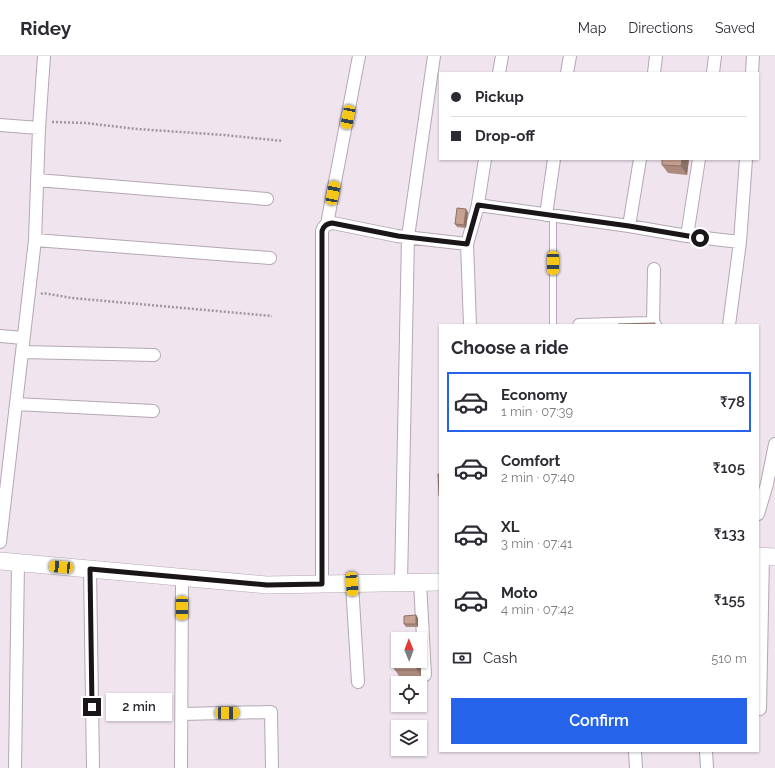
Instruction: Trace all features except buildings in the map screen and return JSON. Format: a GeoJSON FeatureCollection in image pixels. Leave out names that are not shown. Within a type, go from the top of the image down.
{"type":"FeatureCollection","features":[{"type":"Feature","properties":{"kind":"street"},"geometry":{"type":"LineString","coordinates":[[0,542],[35,240],[39,124],[44,56]]}},
{"type":"Feature","properties":{"kind":"street"},"geometry":{"type":"LineString","coordinates":[[322,584],[322,231],[327,224],[359,56]]}},
{"type":"Feature","properties":{"kind":"street"},"geometry":{"type":"LineString","coordinates":[[401,583],[408,237],[434,56]]}},
{"type":"Feature","properties":{"kind":"street"},"geometry":{"type":"LineString","coordinates":[[499,72],[502,56]]}},
{"type":"Feature","properties":{"kind":"street"},"geometry":{"type":"LineString","coordinates":[[567,72],[570,56]]}},
{"type":"Feature","properties":{"kind":"street"},"geometry":{"type":"LineString","coordinates":[[654,72],[656,56]]}},
{"type":"Feature","properties":{"kind":"street"},"geometry":{"type":"LineString","coordinates":[[713,72],[715,56]]}},
{"type":"Feature","properties":{"kind":"street"},"geometry":{"type":"LineString","coordinates":[[752,72],[753,56]]}},
{"type":"Feature","properties":{"kind":"street"},"geometry":{"type":"LineString","coordinates":[[0,125],[39,124]]}},
{"type":"Feature","properties":{"kind":"street"},"geometry":{"type":"LineString","coordinates":[[477,210],[485,160]]}},
{"type":"Feature","properties":{"kind":"street"},"geometry":{"type":"LineString","coordinates":[[550,215],[554,160]]}},
{"type":"Feature","properties":{"kind":"street"},"geometry":{"type":"LineString","coordinates":[[629,226],[640,160]]}},
{"type":"Feature","properties":{"kind":"street"},"geometry":{"type":"LineString","coordinates":[[687,236],[699,160]]}},
{"type":"Feature","properties":{"kind":"street"},"geometry":{"type":"LineString","coordinates":[[729,324],[740,242],[746,160]]}},
{"type":"Feature","properties":{"kind":"street"},"geometry":{"type":"LineString","coordinates":[[37,180],[267,199]]}},
{"type":"Feature","properties":{"kind":"street"},"geometry":{"type":"LineString","coordinates":[[470,324],[467,244],[478,205],[629,226],[687,236],[740,242]]}},
{"type":"Feature","properties":{"kind":"street"},"geometry":{"type":"LineString","coordinates":[[327,224],[332,223],[408,237],[467,244]]}},
{"type":"Feature","properties":{"kind":"street"},"geometry":{"type":"LineString","coordinates":[[35,240],[270,258]]}},
{"type":"Feature","properties":{"kind":"street"},"geometry":{"type":"LineString","coordinates":[[614,324],[654,324],[654,269]]}},
{"type":"Feature","properties":{"kind":"street"},"geometry":{"type":"LineString","coordinates":[[0,336],[23,338]]}},
{"type":"Feature","properties":{"kind":"street"},"geometry":{"type":"LineString","coordinates":[[22,352],[154,355]]}},
{"type":"Feature","properties":{"kind":"street"},"geometry":{"type":"LineString","coordinates":[[16,404],[153,411]]}},
{"type":"Feature","properties":{"kind":"street"},"geometry":{"type":"LineString","coordinates":[[759,511],[767,484],[775,444]]}},
{"type":"Feature","properties":{"kind":"street"},"geometry":{"type":"LineString","coordinates":[[760,709],[765,556]]}},
{"type":"Feature","properties":{"kind":"street"},"geometry":{"type":"LineString","coordinates":[[0,561],[267,585],[439,582]]}},
{"type":"Feature","properties":{"kind":"street"},"geometry":{"type":"LineString","coordinates":[[15,768],[18,563]]}},
{"type":"Feature","properties":{"kind":"street"},"geometry":{"type":"LineString","coordinates":[[90,569],[93,768]]}},
{"type":"Feature","properties":{"kind":"street"},"geometry":{"type":"LineString","coordinates":[[181,768],[182,578]]}},
{"type":"Feature","properties":{"kind":"street"},"geometry":{"type":"LineString","coordinates":[[420,582],[425,675]]}},
{"type":"Feature","properties":{"kind":"street"},"geometry":{"type":"LineString","coordinates":[[352,584],[358,682]]}},
{"type":"Feature","properties":{"kind":"street"},"geometry":{"type":"LineString","coordinates":[[182,714],[271,712],[272,768]]}},
{"type":"Feature","properties":{"kind":"street"},"geometry":{"type":"LineString","coordinates":[[635,752],[636,768]]}},
{"type":"Feature","properties":{"kind":"street"},"geometry":{"type":"LineString","coordinates":[[706,752],[707,768]]}},
{"type":"Feature","properties":{"kind":"lane"},"geometry":{"type":"LineString","coordinates":[[550,215],[553,324]]}},
{"type":"Feature","properties":{"kind":"path"},"geometry":{"type":"LineString","coordinates":[[39,124],[85,123],[137,129],[283,141]]}},
{"type":"Feature","properties":{"kind":"path"},"geometry":{"type":"LineString","coordinates":[[28,296],[44,293],[72,298],[272,316]]}},
{"type":"Feature","properties":{"kind":"route"},"geometry":{"type":"LineString","coordinates":[[92,707],[90,569],[267,585],[322,584],[322,231],[327,224],[332,223],[398,236],[467,244],[478,205],[629,226],[700,238]]}}]}
